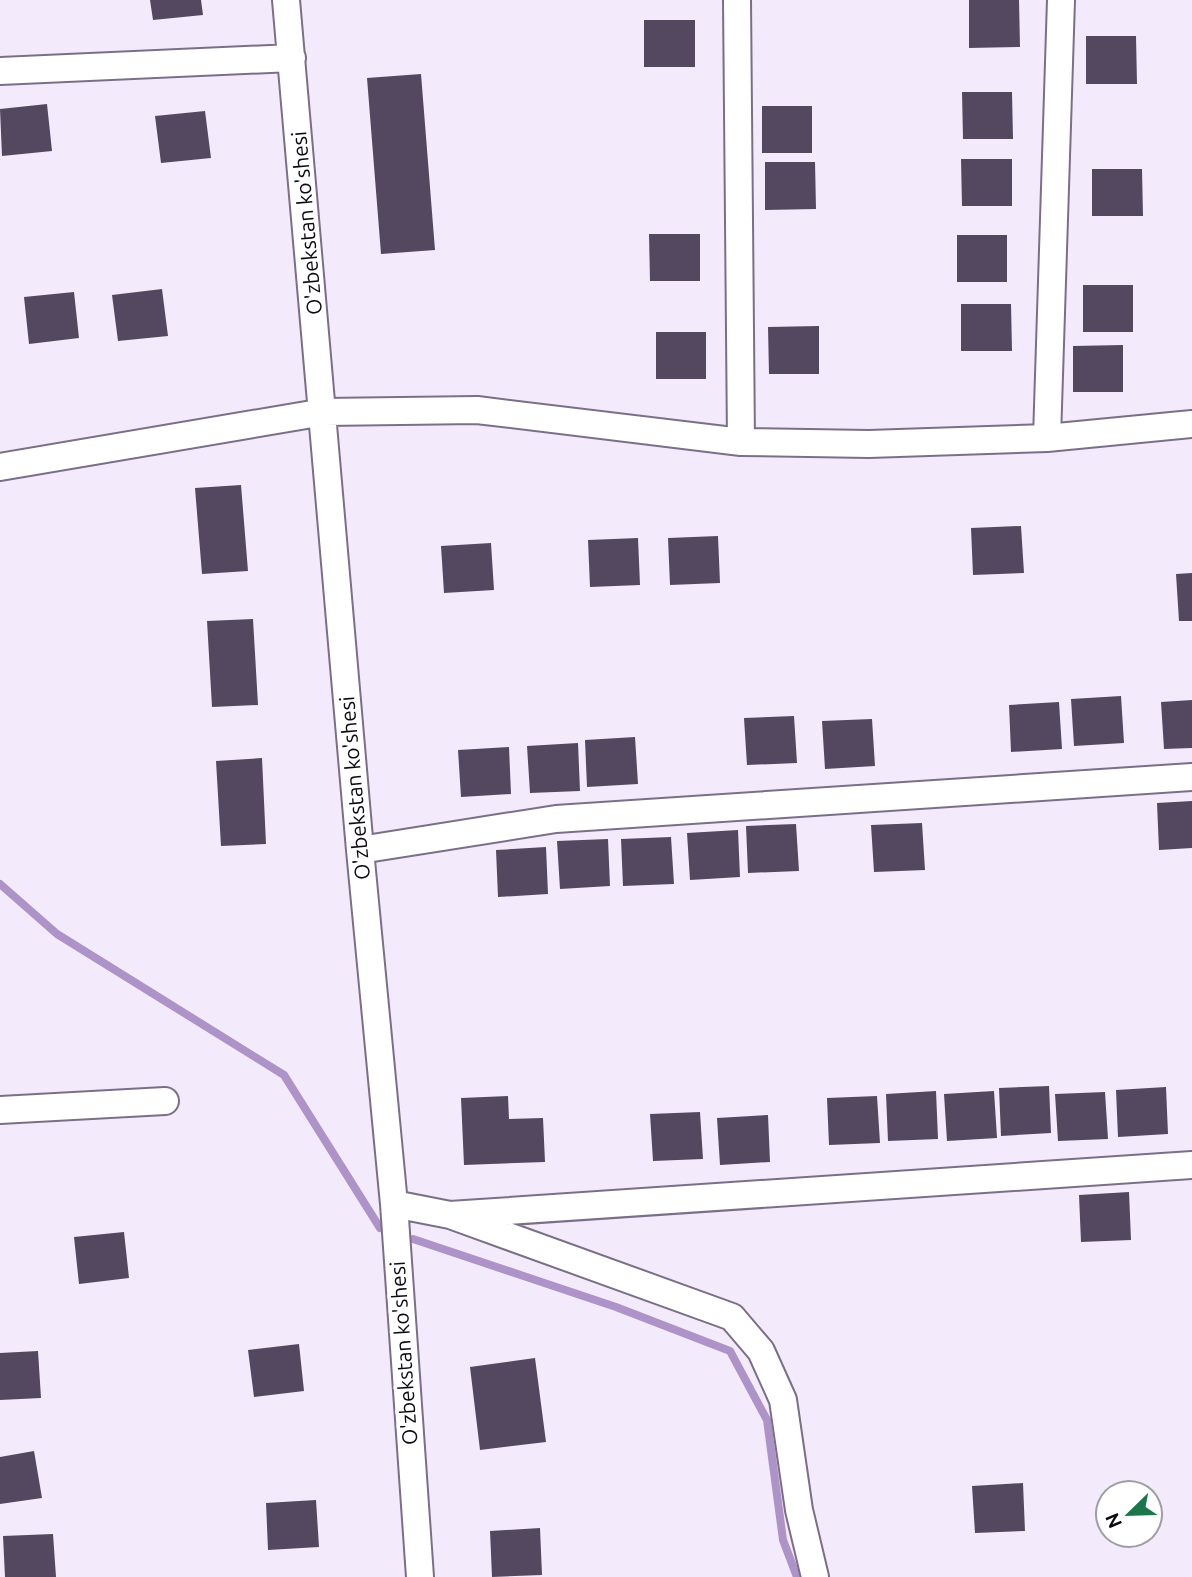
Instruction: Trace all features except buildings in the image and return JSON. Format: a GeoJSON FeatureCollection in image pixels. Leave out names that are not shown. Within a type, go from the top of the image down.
{"type":"FeatureCollection","features":[{"type":"Feature","properties":{"kind":"street","name":"O'zbekstan ko'shesi"},"geometry":{"type":"LineString","coordinates":[[286,0],[324,412],[360,850],[394,1204],[420,1577]]}},
{"type":"Feature","properties":{"kind":"street"},"geometry":{"type":"LineString","coordinates":[[737,0],[741,442]]}},
{"type":"Feature","properties":{"kind":"street"},"geometry":{"type":"LineString","coordinates":[[1047,438],[1061,0]]}},
{"type":"Feature","properties":{"kind":"street"},"geometry":{"type":"LineString","coordinates":[[0,71],[292,58]]}},
{"type":"Feature","properties":{"kind":"street"},"geometry":{"type":"LineString","coordinates":[[0,467],[324,412],[477,410],[741,442],[869,444],[1047,438],[1192,424]]}},
{"type":"Feature","properties":{"kind":"street"},"geometry":{"type":"LineString","coordinates":[[360,850],[556,819],[1192,778]]}},
{"type":"Feature","properties":{"kind":"street"},"geometry":{"type":"LineString","coordinates":[[0,1110],[166,1101]]}},
{"type":"Feature","properties":{"kind":"street"},"geometry":{"type":"LineString","coordinates":[[450,1215],[1192,1165]]}},
{"type":"Feature","properties":{"kind":"street"},"geometry":{"type":"LineString","coordinates":[[394,1204],[450,1215],[732,1317],[761,1351],[783,1400],[799,1510],[816,1577]]}},
{"type":"Feature","properties":{"kind":"waterway"},"geometry":{"type":"LineString","coordinates":[[0,884],[57,934],[284,1075],[380,1228]]}},
{"type":"Feature","properties":{"kind":"waterway"},"geometry":{"type":"LineString","coordinates":[[413,1239],[616,1307],[730,1351],[767,1420],[783,1540],[797,1577]]}}]}
